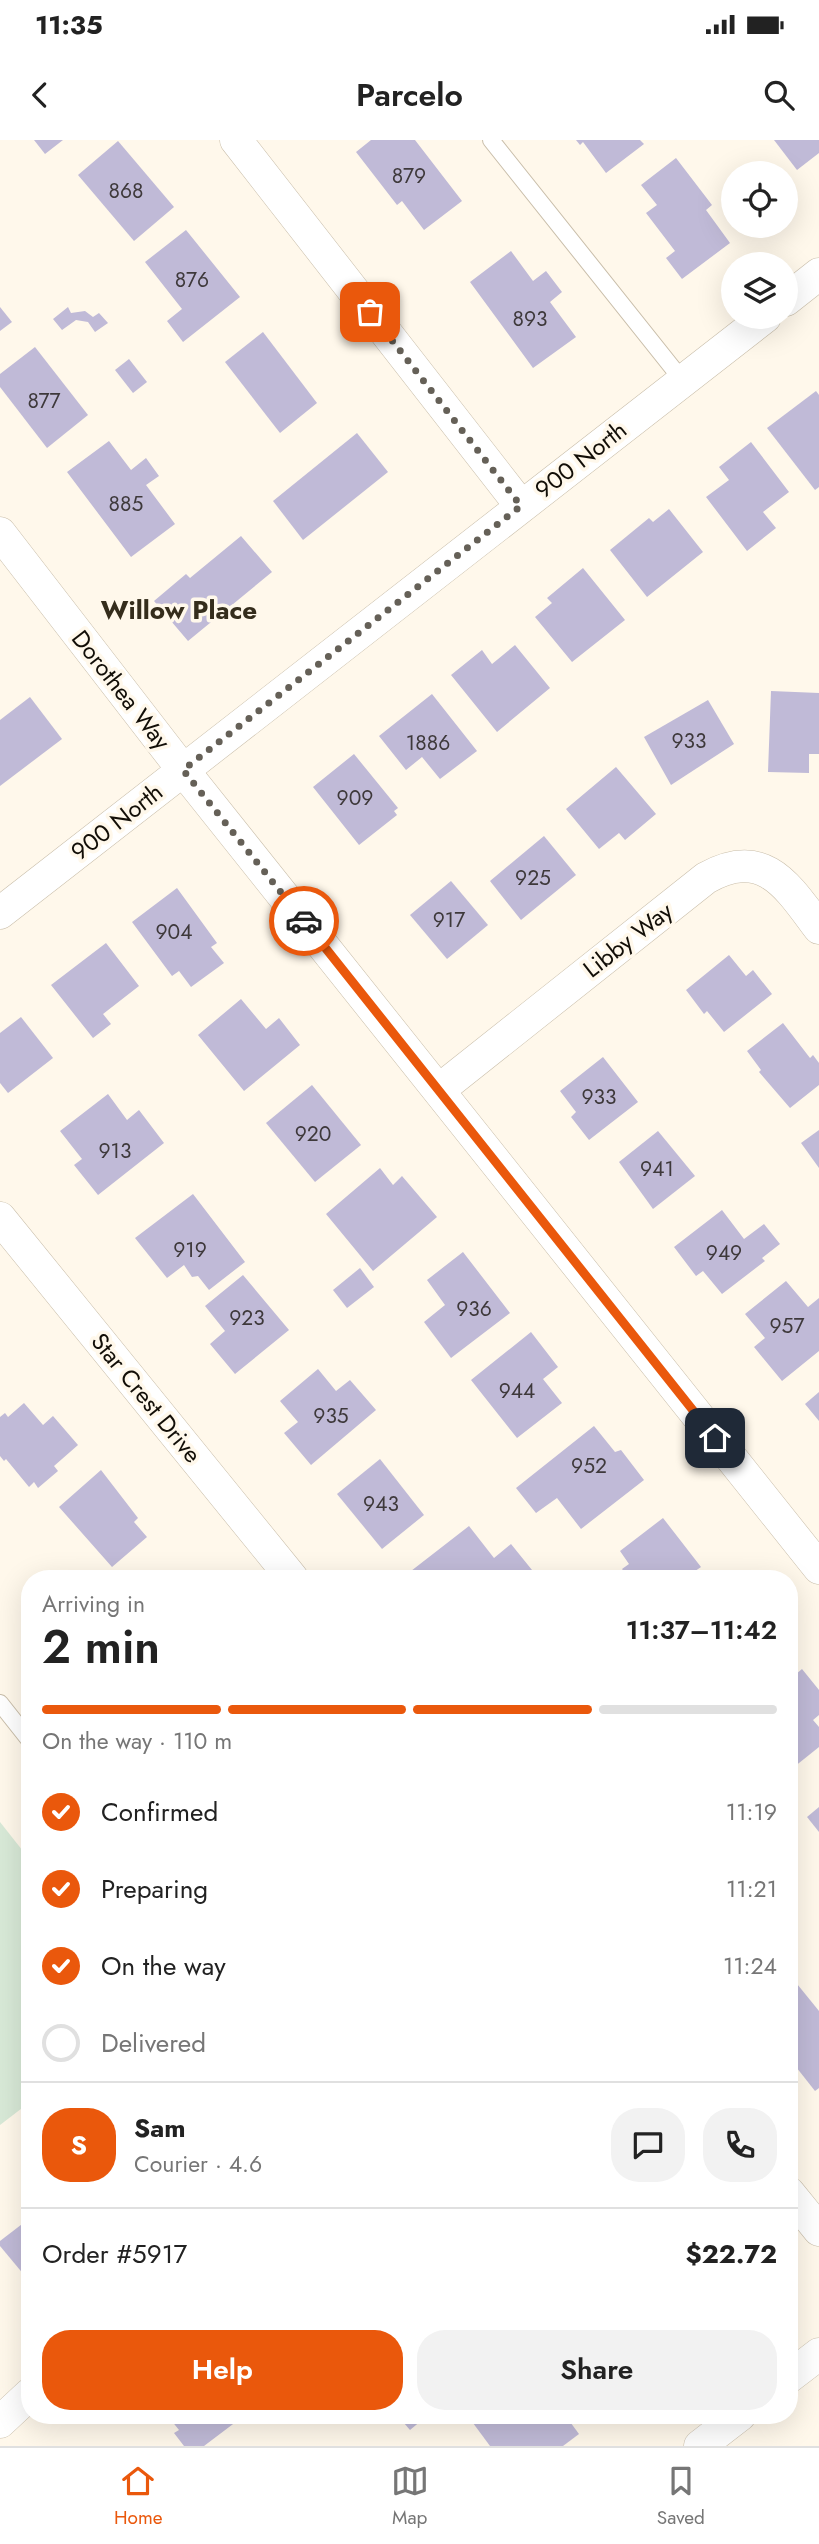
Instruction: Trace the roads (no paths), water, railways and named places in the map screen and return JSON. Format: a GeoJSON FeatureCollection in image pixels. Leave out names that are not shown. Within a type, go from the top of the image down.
{"type":"FeatureCollection","features":[{"type":"Feature","properties":{"kind":"street"},"geometry":{"type":"LineString","coordinates":[[236,140],[521,506]]}},
{"type":"Feature","properties":{"kind":"street"},"geometry":{"type":"LineString","coordinates":[[798,291],[819,274]]}},
{"type":"Feature","properties":{"kind":"street","name":"900 North"},"geometry":{"type":"LineString","coordinates":[[0,913],[749,329]]}},
{"type":"Feature","properties":{"kind":"street","name":"Dorothea Way"},"geometry":{"type":"LineString","coordinates":[[0,533],[183,770],[819,1568]]}},
{"type":"Feature","properties":{"kind":"street","name":"Libby Way"},"geometry":{"type":"LineString","coordinates":[[439,1090],[706,878],[720,870],[735,865],[751,866],[769,872],[796,896],[819,928]]}},
{"type":"Feature","properties":{"kind":"street","name":"Star Crest Drive"},"geometry":{"type":"LineString","coordinates":[[0,1218],[286,1570]]}},
{"type":"Feature","properties":{"kind":"street"},"geometry":{"type":"LineString","coordinates":[[798,2204],[819,2230]]}},
{"type":"Feature","properties":{"kind":"street"},"geometry":{"type":"LineString","coordinates":[[798,2370],[819,2354]]}},
{"type":"Feature","properties":{"kind":"street"},"geometry":{"type":"LineString","coordinates":[[0,2422],[21,2402]]}},
{"type":"Feature","properties":{"kind":"street"},"geometry":{"type":"LineString","coordinates":[[700,2446],[728,2424]]}},
{"type":"Feature","properties":{"kind":"lane"},"geometry":{"type":"LineString","coordinates":[[491,140],[682,381]]}},
{"type":"Feature","properties":{"kind":"lane"},"geometry":{"type":"LineString","coordinates":[[0,1703],[21,1730]]}},
{"type":"Feature","properties":{"kind":"district","name":"Willow Place"},"geometry":{"type":"Point","coordinates":[179,610]}}]}
